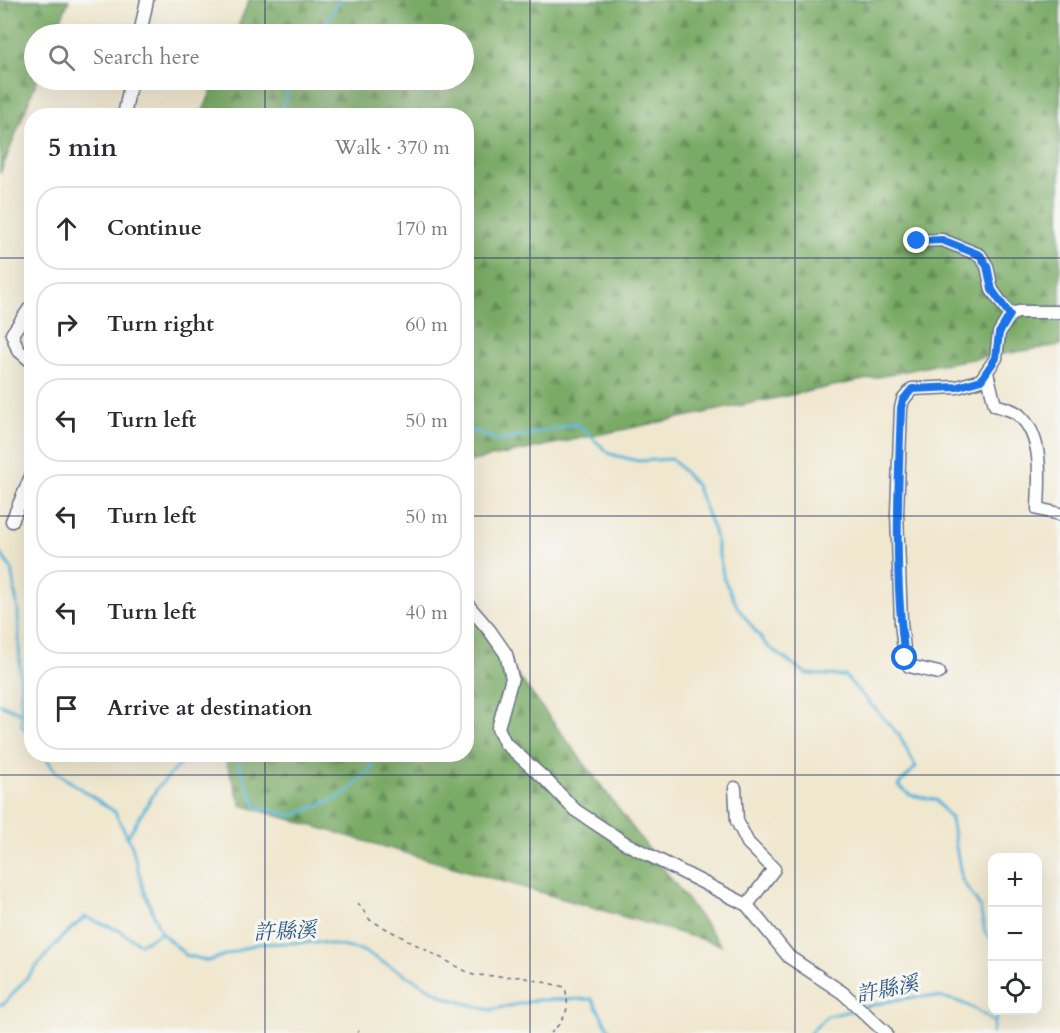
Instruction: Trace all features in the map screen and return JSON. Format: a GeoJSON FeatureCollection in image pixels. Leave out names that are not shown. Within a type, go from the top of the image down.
{"type":"FeatureCollection","features":[{"type":"Feature","properties":{"kind":"street"},"geometry":{"type":"LineString","coordinates":[[142,24],[147,0]]}},
{"type":"Feature","properties":{"kind":"street"},"geometry":{"type":"LineString","coordinates":[[125,108],[129,90]]}},
{"type":"Feature","properties":{"kind":"street"},"geometry":{"type":"LineString","coordinates":[[917,241],[942,240],[980,255],[987,266],[992,290],[1010,315]]}},
{"type":"Feature","properties":{"kind":"street"},"geometry":{"type":"LineString","coordinates":[[939,673],[909,666],[905,658],[901,623],[897,513],[903,400],[912,389],[957,387],[981,380],[996,358],[999,333],[1010,315],[1018,312],[1060,312]]}},
{"type":"Feature","properties":{"kind":"street"},"geometry":{"type":"LineString","coordinates":[[24,317],[12,334],[18,350],[24,355]]}},
{"type":"Feature","properties":{"kind":"street"},"geometry":{"type":"LineString","coordinates":[[987,373],[995,405],[1020,415],[1035,436],[1039,481],[1038,509],[1060,514]]}},
{"type":"Feature","properties":{"kind":"street"},"geometry":{"type":"LineString","coordinates":[[12,521],[24,493]]}},
{"type":"Feature","properties":{"kind":"street"},"geometry":{"type":"LineString","coordinates":[[474,612],[506,654],[512,678],[498,728],[505,743],[575,810],[625,843],[747,905],[789,957],[843,993],[886,1033]]}},
{"type":"Feature","properties":{"kind":"street"},"geometry":{"type":"LineString","coordinates":[[735,789],[737,821],[748,843],[774,869],[747,905]]}},
{"type":"Feature","properties":{"kind":"path"},"geometry":{"type":"LineString","coordinates":[[358,903],[370,920],[473,975],[521,977],[565,987],[569,1005],[563,1020],[551,1033]]}},
{"type":"Feature","properties":{"kind":"green space"},"geometry":{"type":"Polygon","coordinates":[[[0,0],[69,0],[59,24],[24,24],[24,90],[33,90],[24,108],[0,174],[0,0]]]}},
{"type":"Feature","properties":{"kind":"green space"},"geometry":{"type":"Polygon","coordinates":[[[249,0],[1060,0],[1060,345],[935,365],[474,461],[474,108],[204,108],[212,90],[474,90],[474,24],[239,24],[249,0]]]}},
{"type":"Feature","properties":{"kind":"green space"},"geometry":{"type":"Polygon","coordinates":[[[474,617],[721,945],[241,805],[226,762],[474,762],[474,617]]]}},
{"type":"Feature","properties":{"kind":"waterway"},"geometry":{"type":"LineString","coordinates":[[324,24],[340,0]]}},
{"type":"Feature","properties":{"kind":"waterway"},"geometry":{"type":"LineString","coordinates":[[282,108],[289,90]]}},
{"type":"Feature","properties":{"kind":"waterway"},"geometry":{"type":"LineString","coordinates":[[474,431],[499,441],[577,424],[610,454],[638,461],[672,459],[696,485],[714,531],[724,579],[738,608],[767,646],[807,674],[845,676],[899,735],[916,767],[898,785],[910,795],[936,800],[951,819],[962,880],[980,907],[985,932],[988,935]]}},
{"type":"Feature","properties":{"kind":"waterway","name":"許縣溪"},"geometry":{"type":"LineString","coordinates":[[0,553],[11,568],[18,610],[22,726],[24,729]]}},
{"type":"Feature","properties":{"kind":"waterway"},"geometry":{"type":"LineString","coordinates":[[0,704],[21,713]]}},
{"type":"Feature","properties":{"kind":"waterway","name":"許縣溪"},"geometry":{"type":"LineString","coordinates":[[49,762],[56,772],[115,812],[132,846],[143,888],[161,933],[186,955],[208,961],[257,944],[319,942],[361,950],[447,998],[490,1010],[538,1000],[592,999],[611,1033]]}},
{"type":"Feature","properties":{"kind":"waterway"},"geometry":{"type":"LineString","coordinates":[[128,836],[158,787],[182,762]]}},
{"type":"Feature","properties":{"kind":"waterway"},"geometry":{"type":"LineString","coordinates":[[239,762],[257,807],[292,816],[345,795],[373,767],[370,762]]}},
{"type":"Feature","properties":{"kind":"waterway"},"geometry":{"type":"LineString","coordinates":[[0,1005],[5,1003],[62,937],[85,917],[118,930],[140,944],[161,933]]}},
{"type":"Feature","properties":{"kind":"waterway","name":"許縣溪"},"geometry":{"type":"LineString","coordinates":[[864,1007],[916,997],[948,999],[963,1003],[994,1023],[992,1033]]}},
{"type":"Feature","properties":{"kind":"waterway","name":"許縣溪"},"geometry":{"type":"LineString","coordinates":[[810,1033],[827,1016],[855,1010]]}},
{"type":"Feature","properties":{"kind":"waterway"},"geometry":{"type":"LineString","coordinates":[[994,1023],[998,1015]]}},
{"type":"Feature","properties":{"kind":"route"},"geometry":{"type":"LineString","coordinates":[[905,658],[901,623],[897,513],[903,400],[912,389],[919,387],[957,387],[981,380],[996,358],[999,333],[1010,315],[992,290],[987,266],[980,255],[942,240],[917,241]]}}]}
